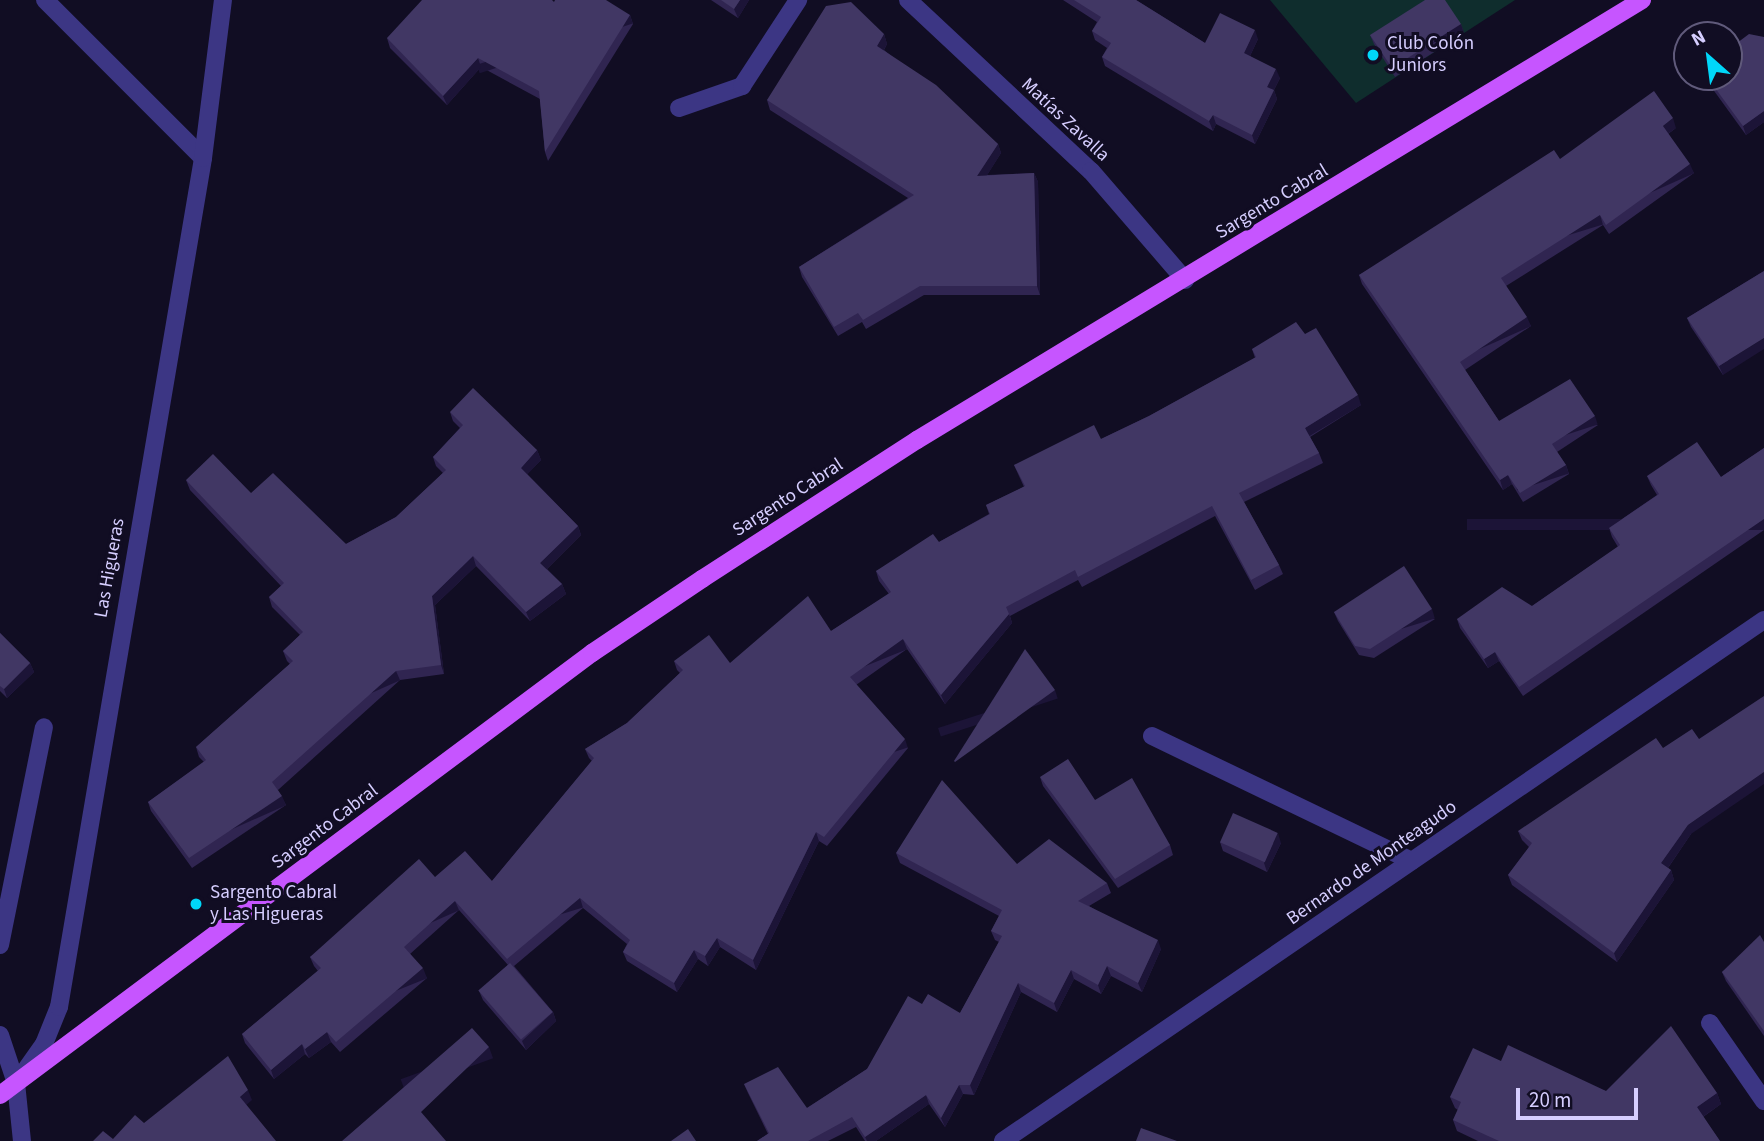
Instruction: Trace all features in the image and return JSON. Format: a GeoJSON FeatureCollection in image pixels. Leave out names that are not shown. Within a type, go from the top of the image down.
{"type":"FeatureCollection","features":[{"type":"Feature","properties":{"kind":"main road","name":"Sargento Cabral"},"geometry":{"type":"LineString","coordinates":[[0,1095],[603,646],[917,440],[1185,280],[1642,0]]}},
{"type":"Feature","properties":{"kind":"street"},"geometry":{"type":"LineString","coordinates":[[45,0],[203,158]]}},
{"type":"Feature","properties":{"kind":"street","name":"Las Higueras"},"geometry":{"type":"LineString","coordinates":[[16,1083],[44,1044],[58,1007],[203,158],[223,0]]}},
{"type":"Feature","properties":{"kind":"street"},"geometry":{"type":"LineString","coordinates":[[679,108],[742,86],[798,0]]}},
{"type":"Feature","properties":{"kind":"street","name":"Matías Zavalla"},"geometry":{"type":"LineString","coordinates":[[908,0],[1091,171],[1185,280]]}},
{"type":"Feature","properties":{"kind":"street","name":"Bernardo de Monteagudo"},"geometry":{"type":"LineString","coordinates":[[1010,1139],[1764,620]]}},
{"type":"Feature","properties":{"kind":"street"},"geometry":{"type":"LineString","coordinates":[[0,945],[44,727]]}},
{"type":"Feature","properties":{"kind":"street"},"geometry":{"type":"LineString","coordinates":[[1152,736],[1412,861]]}},
{"type":"Feature","properties":{"kind":"street"},"geometry":{"type":"LineString","coordinates":[[1710,1023],[1764,1101]]}},
{"type":"Feature","properties":{"kind":"street"},"geometry":{"type":"LineString","coordinates":[[0,1035],[16,1083],[22,1141]]}},
{"type":"Feature","properties":{"kind":"green space","name":"Club Colón Juniors"},"geometry":{"type":"Polygon","coordinates":[[[1270,0],[1515,0],[1356,103],[1270,0]]]}},
{"type":"Feature","properties":{"kind":"building"},"geometry":{"type":"Polygon","coordinates":[[[422,0],[606,0],[630,15],[545,152],[539,91],[478,58],[443,96],[387,38],[422,0]]]}},
{"type":"Feature","properties":{"kind":"building"},"geometry":{"type":"Polygon","coordinates":[[[721,0],[740,0],[734,9],[721,0]]]}},
{"type":"Feature","properties":{"kind":"building"},"geometry":{"type":"Polygon","coordinates":[[[1074,0],[1136,0],[1205,43],[1220,13],[1255,30],[1244,53],[1276,69],[1267,87],[1274,90],[1252,135],[1213,115],[1209,121],[1102,57],[1111,43],[1092,31],[1101,17],[1074,0]]]}},
{"type":"Feature","properties":{"kind":"building"},"geometry":{"type":"Polygon","coordinates":[[[1425,0],[1445,0],[1461,24],[1392,68],[1370,35],[1425,0]]]}},
{"type":"Feature","properties":{"kind":"building"},"geometry":{"type":"Polygon","coordinates":[[[851,2],[884,34],[877,46],[936,85],[998,144],[977,176],[1034,173],[1037,286],[920,286],[863,320],[858,313],[834,327],[799,267],[914,195],[767,100],[826,6],[851,2]]]}},
{"type":"Feature","properties":{"kind":"building"},"geometry":{"type":"Polygon","coordinates":[[[1749,34],[1764,37],[1764,111],[1743,126],[1717,91],[1743,91],[1743,38],[1749,34]]]}},
{"type":"Feature","properties":{"kind":"building"},"geometry":{"type":"Polygon","coordinates":[[[1654,91],[1673,118],[1663,126],[1690,164],[1606,225],[1600,215],[1501,278],[1527,317],[1460,362],[1499,421],[1570,379],[1595,416],[1552,444],[1566,465],[1520,493],[1508,475],[1500,480],[1359,275],[1554,150],[1560,159],[1654,91]]]}},
{"type":"Feature","properties":{"kind":"building"},"geometry":{"type":"Polygon","coordinates":[[[1764,271],[1764,338],[1719,366],[1687,318],[1764,271]]]}},
{"type":"Feature","properties":{"kind":"building"},"geometry":{"type":"Polygon","coordinates":[[[1296,322],[1305,334],[1316,328],[1358,395],[1305,428],[1319,453],[1239,493],[1279,565],[1251,580],[1212,506],[1078,577],[1075,570],[1006,607],[1009,614],[941,695],[903,639],[850,677],[905,739],[824,837],[816,832],[753,960],[717,938],[705,956],[694,950],[674,983],[623,952],[630,940],[580,898],[507,959],[455,901],[404,947],[423,968],[336,1042],[327,1032],[305,1049],[302,1044],[271,1070],[242,1034],[321,968],[310,957],[419,859],[435,877],[465,851],[492,881],[594,758],[585,749],[627,723],[683,670],[674,661],[709,635],[730,663],[808,596],[831,631],[891,592],[876,571],[933,534],[939,542],[990,514],[986,505],[1025,486],[1014,465],[1094,425],[1101,439],[1149,416],[1256,357],[1252,349],[1296,322]]]}},
{"type":"Feature","properties":{"kind":"building"},"geometry":{"type":"Polygon","coordinates":[[[473,388],[537,450],[521,468],[578,526],[540,563],[562,584],[526,612],[473,556],[432,596],[441,665],[396,671],[272,782],[282,796],[189,858],[148,802],[206,760],[196,747],[293,661],[283,651],[303,632],[269,597],[284,583],[186,480],[213,454],[251,493],[273,473],[346,544],[396,517],[446,470],[433,457],[463,425],[450,412],[473,388]]]}},
{"type":"Feature","properties":{"kind":"building"},"geometry":{"type":"Polygon","coordinates":[[[1697,442],[1721,477],[1764,448],[1764,519],[1519,687],[1495,652],[1484,659],[1457,619],[1502,587],[1532,606],[1620,545],[1609,528],[1659,494],[1647,476],[1697,442]]]}},
{"type":"Feature","properties":{"kind":"building"},"geometry":{"type":"Polygon","coordinates":[[[1404,566],[1432,609],[1370,649],[1355,646],[1334,612],[1404,566]]]}},
{"type":"Feature","properties":{"kind":"building"},"geometry":{"type":"Polygon","coordinates":[[[0,633],[30,663],[4,689],[0,686],[0,633]]]}},
{"type":"Feature","properties":{"kind":"building"},"geometry":{"type":"Polygon","coordinates":[[[1025,649],[1055,690],[955,762],[954,761],[1025,649]]]}},
{"type":"Feature","properties":{"kind":"building"},"geometry":{"type":"Polygon","coordinates":[[[1764,696],[1764,772],[1688,825],[1661,863],[1671,870],[1614,953],[1508,875],[1532,843],[1518,831],[1656,738],[1663,748],[1692,729],[1699,739],[1764,696]]]}},
{"type":"Feature","properties":{"kind":"building"},"geometry":{"type":"Polygon","coordinates":[[[1068,759],[1095,800],[1132,778],[1170,845],[1115,879],[1040,777],[1068,759]]]}},
{"type":"Feature","properties":{"kind":"building"},"geometry":{"type":"Polygon","coordinates":[[[942,780],[1017,864],[1049,839],[1107,883],[1078,901],[1158,940],[1138,983],[1107,966],[1098,985],[1071,970],[1054,1003],[1018,983],[970,1085],[959,1085],[941,1118],[926,1095],[865,1137],[852,1117],[808,1141],[757,1141],[769,1133],[744,1084],[778,1067],[807,1108],[867,1069],[908,996],[922,1004],[928,994],[960,1013],[1002,936],[991,931],[1002,910],[896,853],[942,780]]]}},
{"type":"Feature","properties":{"kind":"building"},"geometry":{"type":"Polygon","coordinates":[[[1233,813],[1278,833],[1265,862],[1220,842],[1233,813]]]}},
{"type":"Feature","properties":{"kind":"building"},"geometry":{"type":"Polygon","coordinates":[[[1760,935],[1764,942],[1764,1031],[1722,972],[1760,935]]]}},
{"type":"Feature","properties":{"kind":"building"},"geometry":{"type":"Polygon","coordinates":[[[510,963],[553,1012],[521,1040],[478,991],[510,963]]]}},
{"type":"Feature","properties":{"kind":"building"},"geometry":{"type":"Polygon","coordinates":[[[1671,1026],[1717,1093],[1697,1107],[1720,1141],[1499,1141],[1453,1120],[1461,1102],[1450,1097],[1473,1048],[1501,1061],[1508,1045],[1606,1091],[1671,1026]]]}},
{"type":"Feature","properties":{"kind":"building"},"geometry":{"type":"Polygon","coordinates":[[[472,1028],[489,1047],[421,1112],[446,1141],[342,1141],[472,1028]]]}},
{"type":"Feature","properties":{"kind":"building"},"geometry":{"type":"Polygon","coordinates":[[[228,1056],[248,1090],[240,1097],[276,1141],[93,1141],[103,1131],[113,1139],[135,1115],[144,1123],[228,1056]]]}},
{"type":"Feature","properties":{"kind":"building"},"geometry":{"type":"Polygon","coordinates":[[[1141,1128],[1177,1141],[1136,1141],[1141,1128]]]}},
{"type":"Feature","properties":{"kind":"building"},"geometry":{"type":"Polygon","coordinates":[[[688,1129],[696,1141],[671,1141],[688,1129]]]}},
{"type":"Feature","properties":{"kind":"place","name":"Club Colón Juniors"},"geometry":{"type":"Point","coordinates":[1373,55]}},
{"type":"Feature","properties":{"kind":"place","name":"Sargento Cabral y Las Higueras"},"geometry":{"type":"Point","coordinates":[196,904]}}]}
